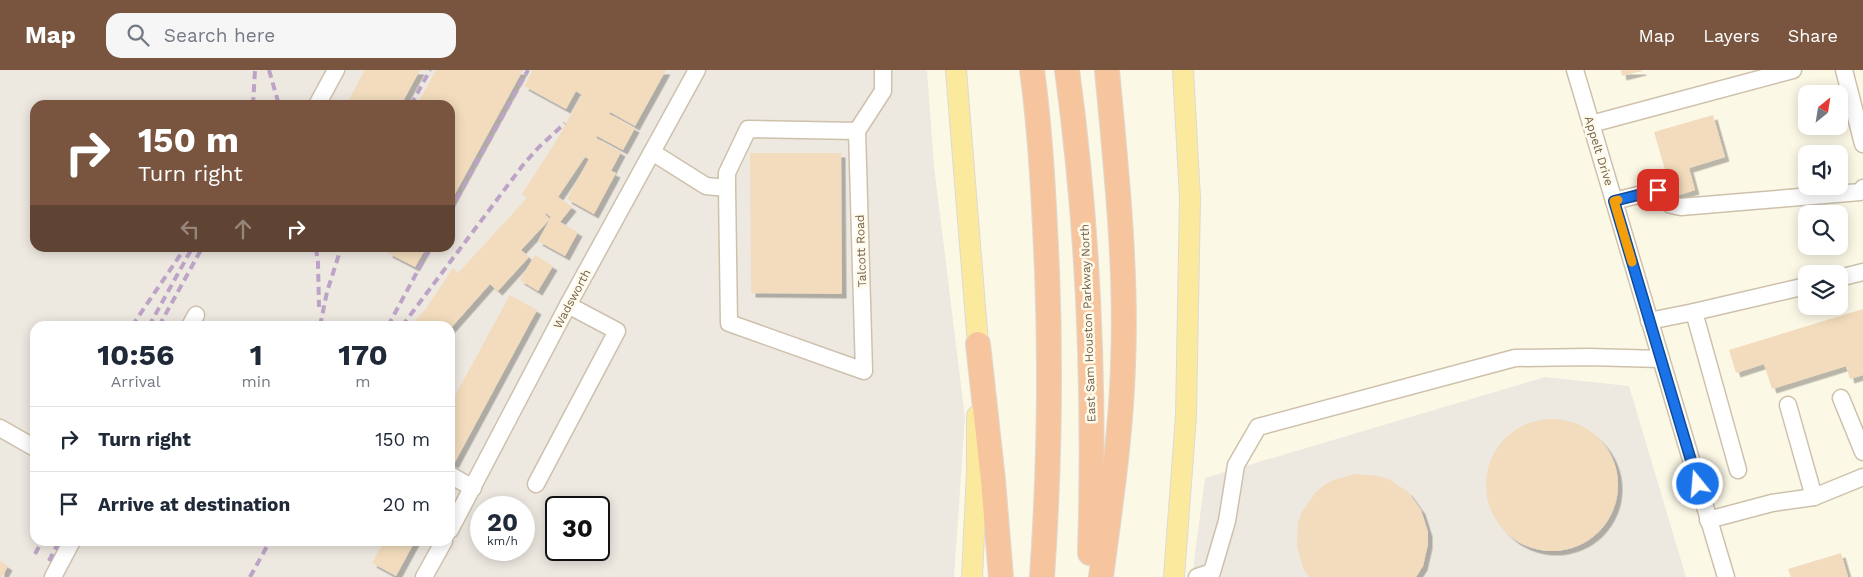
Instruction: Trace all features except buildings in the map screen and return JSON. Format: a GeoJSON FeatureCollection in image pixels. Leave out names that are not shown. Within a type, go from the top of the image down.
{"type":"FeatureCollection","features":[{"type":"Feature","properties":{"kind":"highway"},"geometry":{"type":"LineString","coordinates":[[1021,70],[1040,152]]}},
{"type":"Feature","properties":{"kind":"highway"},"geometry":{"type":"LineString","coordinates":[[1032,70],[1045,211],[1050,386],[1042,577]]}},
{"type":"Feature","properties":{"kind":"highway","name":"East Sam Houston Parkway North"},"geometry":{"type":"LineString","coordinates":[[1067,70],[1077,138],[1092,363],[1090,577]]}},
{"type":"Feature","properties":{"kind":"highway"},"geometry":{"type":"LineString","coordinates":[[1072,70],[1077,138]]}},
{"type":"Feature","properties":{"kind":"highway"},"geometry":{"type":"LineString","coordinates":[[1101,577],[1121,411],[1124,324],[1121,230],[1107,70]]}},
{"type":"Feature","properties":{"kind":"highway"},"geometry":{"type":"LineString","coordinates":[[978,344],[993,480],[1000,577]]}},
{"type":"Feature","properties":{"kind":"main road"},"geometry":{"type":"LineString","coordinates":[[956,70],[978,344],[977,471],[972,577]]}},
{"type":"Feature","properties":{"kind":"main road"},"geometry":{"type":"LineString","coordinates":[[1174,577],[1186,406],[1190,198],[1183,70]]}},
{"type":"Feature","properties":{"kind":"street"},"geometry":{"type":"LineString","coordinates":[[319,100],[336,70]]}},
{"type":"Feature","properties":{"kind":"street","name":"Wadsworth"},"geometry":{"type":"LineString","coordinates":[[455,521],[568,305],[697,70]]}},
{"type":"Feature","properties":{"kind":"street"},"geometry":{"type":"LineString","coordinates":[[652,152],[706,186],[727,188],[727,173],[748,129],[857,131],[882,91],[883,70]]}},
{"type":"Feature","properties":{"kind":"street","name":"Appelt Drive"},"geometry":{"type":"LineString","coordinates":[[1575,70],[1726,577]]}},
{"type":"Feature","properties":{"kind":"street"},"geometry":{"type":"LineString","coordinates":[[1591,124],[1793,70]]}},
{"type":"Feature","properties":{"kind":"street"},"geometry":{"type":"LineString","coordinates":[[1844,70],[1863,144]]}},
{"type":"Feature","properties":{"kind":"street","name":"Talcott Road"},"geometry":{"type":"LineString","coordinates":[[727,188],[729,323],[864,371],[857,131]]}},
{"type":"Feature","properties":{"kind":"street"},"geometry":{"type":"LineString","coordinates":[[1614,201],[1658,190],[1671,205],[1693,207],[1860,192],[1863,188]]}},
{"type":"Feature","properties":{"kind":"street"},"geometry":{"type":"LineString","coordinates":[[1848,276],[1863,272]]}},
{"type":"Feature","properties":{"kind":"street"},"geometry":{"type":"LineString","coordinates":[[1649,320],[1694,312],[1798,288]]}},
{"type":"Feature","properties":{"kind":"street"},"geometry":{"type":"LineString","coordinates":[[536,484],[617,331],[568,305]]}},
{"type":"Feature","properties":{"kind":"street"},"geometry":{"type":"LineString","coordinates":[[1694,312],[1738,470]]}},
{"type":"Feature","properties":{"kind":"street"},"geometry":{"type":"LineString","coordinates":[[1197,577],[1212,572],[1226,520],[1236,465],[1258,427],[1515,358],[1589,357],[1661,359]]}},
{"type":"Feature","properties":{"kind":"street"},"geometry":{"type":"LineString","coordinates":[[1841,398],[1863,452]]}},
{"type":"Feature","properties":{"kind":"street"},"geometry":{"type":"LineString","coordinates":[[1788,405],[1814,497]]}},
{"type":"Feature","properties":{"kind":"street"},"geometry":{"type":"LineString","coordinates":[[0,428],[30,445]]}},
{"type":"Feature","properties":{"kind":"street"},"geometry":{"type":"LineString","coordinates":[[1708,520],[1772,503],[1814,497],[1863,477]]}},
{"type":"Feature","properties":{"kind":"street"},"geometry":{"type":"LineString","coordinates":[[455,478],[473,488]]}},
{"type":"Feature","properties":{"kind":"street"},"geometry":{"type":"LineString","coordinates":[[53,577],[69,546]]}},
{"type":"Feature","properties":{"kind":"street"},"geometry":{"type":"LineString","coordinates":[[424,577],[441,546]]}},
{"type":"Feature","properties":{"kind":"shaded area"},"geometry":{"type":"Polygon","coordinates":[[[0,70],[927,70],[934,167],[965,417],[954,577],[0,577],[0,70]]]}},
{"type":"Feature","properties":{"kind":"shaded area"},"geometry":{"type":"Polygon","coordinates":[[[1545,377],[1629,386],[1686,577],[1192,577],[1205,478],[1545,377]]]}},
{"type":"Feature","properties":{"kind":"railway"},"geometry":{"type":"LineString","coordinates":[[253,100],[255,70]]}},
{"type":"Feature","properties":{"kind":"railway"},"geometry":{"type":"LineString","coordinates":[[269,70],[278,100]]}},
{"type":"Feature","properties":{"kind":"railway"},"geometry":{"type":"LineString","coordinates":[[414,100],[430,70]]}},
{"type":"Feature","properties":{"kind":"railway"},"geometry":{"type":"LineString","coordinates":[[455,202],[528,70]]}},
{"type":"Feature","properties":{"kind":"railway"},"geometry":{"type":"LineString","coordinates":[[406,321],[523,165],[565,123]]}},
{"type":"Feature","properties":{"kind":"railway"},"geometry":{"type":"LineString","coordinates":[[135,321],[182,252]]}},
{"type":"Feature","properties":{"kind":"railway"},"geometry":{"type":"LineString","coordinates":[[152,321],[190,252]]}},
{"type":"Feature","properties":{"kind":"railway"},"geometry":{"type":"LineString","coordinates":[[162,321],[200,252]]}},
{"type":"Feature","properties":{"kind":"railway"},"geometry":{"type":"LineString","coordinates":[[317,252],[319,307]]}},
{"type":"Feature","properties":{"kind":"railway"},"geometry":{"type":"LineString","coordinates":[[321,321],[327,292],[340,252]]}},
{"type":"Feature","properties":{"kind":"railway"},"geometry":{"type":"LineString","coordinates":[[391,321],[428,252]]}},
{"type":"Feature","properties":{"kind":"railway"},"geometry":{"type":"LineString","coordinates":[[35,554],[39,546]]}},
{"type":"Feature","properties":{"kind":"railway"},"geometry":{"type":"LineString","coordinates":[[49,561],[56,546]]}},
{"type":"Feature","properties":{"kind":"railway"},"geometry":{"type":"LineString","coordinates":[[250,577],[267,546]]}},
{"type":"Feature","properties":{"kind":"slow traffic"},"geometry":{"type":"LineString","coordinates":[[1618,200],[1614,201],[1632,262]]}},
{"type":"Feature","properties":{"kind":"route"},"geometry":{"type":"LineString","coordinates":[[1658,190],[1614,201],[1698,484]]}}]}
